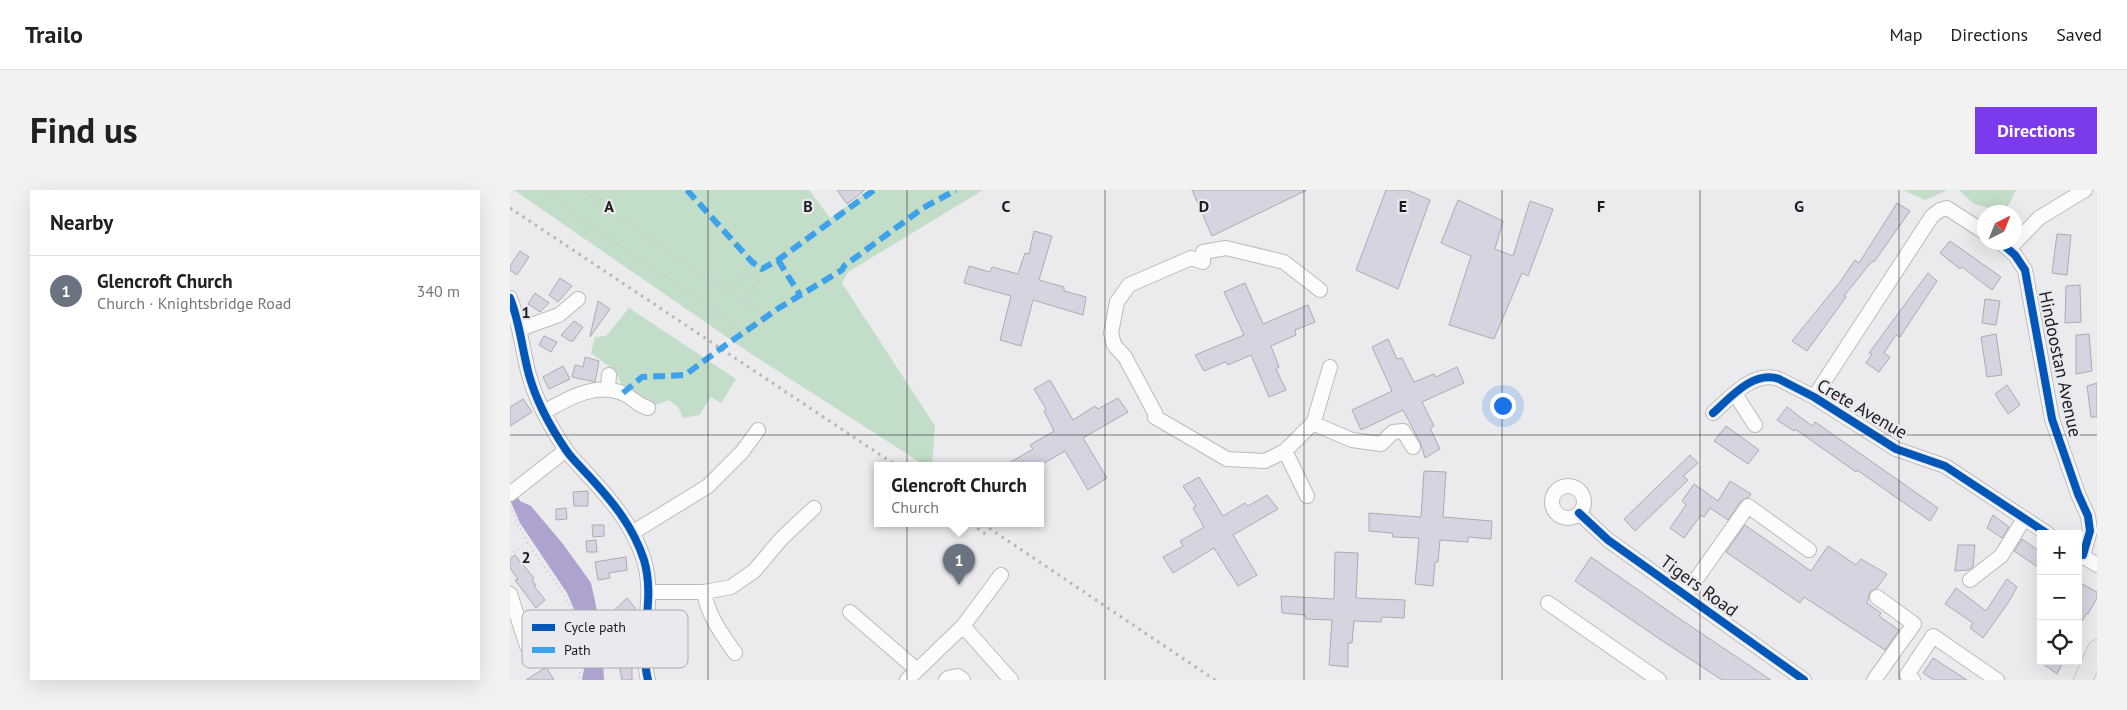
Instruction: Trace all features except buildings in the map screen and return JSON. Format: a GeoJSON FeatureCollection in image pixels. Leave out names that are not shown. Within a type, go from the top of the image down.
{"type":"FeatureCollection","features":[{"type":"Feature","properties":{"kind":"main road"},"geometry":{"type":"LineString","coordinates":[[2083,680],[2097,649]]}},
{"type":"Feature","properties":{"kind":"street"},"geometry":{"type":"LineString","coordinates":[[2022,232],[2039,218],[2085,190]]}},
{"type":"Feature","properties":{"kind":"street"},"geometry":{"type":"LineString","coordinates":[[1814,398],[1932,216],[1940,210],[1947,208],[1977,227]]}},
{"type":"Feature","properties":{"kind":"street"},"geometry":{"type":"LineString","coordinates":[[1320,290],[1284,262],[1226,248],[1204,252],[1203,262],[1191,258],[1129,285],[1117,302],[1111,333],[1114,345],[1125,357],[1155,413],[1155,417],[1227,459],[1265,461],[1285,451],[1313,424],[1352,440],[1381,444],[1394,432],[1403,430],[1413,447]]}},
{"type":"Feature","properties":{"kind":"street","name":"Hindoostan Avenue"},"geometry":{"type":"LineString","coordinates":[[2008,250],[2021,262],[2025,270],[2052,419],[2078,494],[2088,516],[2090,531],[2082,549]]}},
{"type":"Feature","properties":{"kind":"street"},"geometry":{"type":"LineString","coordinates":[[510,298],[520,329],[530,376],[544,412],[566,450],[607,496],[632,532],[644,562],[650,592],[648,610]]}},
{"type":"Feature","properties":{"kind":"street"},"geometry":{"type":"LineString","coordinates":[[520,329],[559,315],[578,299]]}},
{"type":"Feature","properties":{"kind":"street"},"geometry":{"type":"LineString","coordinates":[[1317,425],[1314,421],[1330,367]]}},
{"type":"Feature","properties":{"kind":"street","name":"Crete Avenue"},"geometry":{"type":"LineString","coordinates":[[1713,413],[1753,381],[1773,377],[1814,398],[1896,449],[1945,466],[2042,530]]}},
{"type":"Feature","properties":{"kind":"street"},"geometry":{"type":"LineString","coordinates":[[544,412],[572,396],[609,382],[638,405],[648,408]]}},
{"type":"Feature","properties":{"kind":"street"},"geometry":{"type":"LineString","coordinates":[[1735,394],[1755,425]]}},
{"type":"Feature","properties":{"kind":"street"},"geometry":{"type":"LineString","coordinates":[[632,532],[708,486],[742,452],[758,430]]}},
{"type":"Feature","properties":{"kind":"street"},"geometry":{"type":"LineString","coordinates":[[515,490],[566,450]]}},
{"type":"Feature","properties":{"kind":"street"},"geometry":{"type":"LineString","coordinates":[[1285,451],[1307,496]]}},
{"type":"Feature","properties":{"kind":"street"},"geometry":{"type":"LineString","coordinates":[[1685,595],[1748,506],[1809,550]]}},
{"type":"Feature","properties":{"kind":"street"},"geometry":{"type":"LineString","coordinates":[[650,592],[704,592],[732,587],[748,577],[782,538],[814,508]]}},
{"type":"Feature","properties":{"kind":"street","name":"Tigers Road"},"geometry":{"type":"LineString","coordinates":[[1579,513],[1608,540],[1685,595],[1784,674],[1804,680]]}},
{"type":"Feature","properties":{"kind":"street"},"geometry":{"type":"LineString","coordinates":[[1970,580],[2001,556],[2024,519]]}},
{"type":"Feature","properties":{"kind":"street"},"geometry":{"type":"LineString","coordinates":[[2082,555],[2097,565]]}},
{"type":"Feature","properties":{"kind":"street"},"geometry":{"type":"LineString","coordinates":[[906,680],[963,626],[1001,575]]}},
{"type":"Feature","properties":{"kind":"street"},"geometry":{"type":"LineString","coordinates":[[704,592],[712,618],[735,653]]}},
{"type":"Feature","properties":{"kind":"street"},"geometry":{"type":"LineString","coordinates":[[510,594],[522,647]]}},
{"type":"Feature","properties":{"kind":"street"},"geometry":{"type":"LineString","coordinates":[[1874,680],[1914,624],[1877,598]]}},
{"type":"Feature","properties":{"kind":"street"},"geometry":{"type":"LineString","coordinates":[[1548,604],[1659,680]]}},
{"type":"Feature","properties":{"kind":"street"},"geometry":{"type":"LineString","coordinates":[[850,612],[917,670]]}},
{"type":"Feature","properties":{"kind":"street"},"geometry":{"type":"LineString","coordinates":[[963,626],[1011,680]]}},
{"type":"Feature","properties":{"kind":"street"},"geometry":{"type":"LineString","coordinates":[[1913,680],[1907,675],[1933,636],[1997,680]]}},
{"type":"Feature","properties":{"kind":"street"},"geometry":{"type":"LineString","coordinates":[[946,680],[958,676],[963,680]]}},
{"type":"Feature","properties":{"kind":"path"},"geometry":{"type":"LineString","coordinates":[[542,190],[744,332]]}},
{"type":"Feature","properties":{"kind":"path"},"geometry":{"type":"LineString","coordinates":[[580,190],[765,317]]}},
{"type":"Feature","properties":{"kind":"path"},"geometry":{"type":"LineString","coordinates":[[724,289],[762,269],[748,305]]}},
{"type":"Feature","properties":{"kind":"path"},"geometry":{"type":"LineString","coordinates":[[510,506],[528,542],[565,594],[572,610]]}},
{"type":"Feature","properties":{"kind":"path"},"geometry":{"type":"LineString","coordinates":[[510,520],[518,524]]}},
{"type":"Feature","properties":{"kind":"path"},"geometry":{"type":"LineString","coordinates":[[510,555],[528,542]]}},
{"type":"Feature","properties":{"kind":"green space"},"geometry":{"type":"Polygon","coordinates":[[[514,190],[809,190],[830,218],[869,190],[983,190],[848,272],[842,283],[935,426],[932,462],[920,462],[750,353],[514,190]]]}},
{"type":"Feature","properties":{"kind":"green space"},"geometry":{"type":"Polygon","coordinates":[[[1903,190],[1948,190],[1925,200],[1903,190]]]}},
{"type":"Feature","properties":{"kind":"green space"},"geometry":{"type":"Polygon","coordinates":[[[1959,190],[2016,190],[2008,205],[1974,204],[1959,190]]]}},
{"type":"Feature","properties":{"kind":"green space"},"geometry":{"type":"Polygon","coordinates":[[[629,308],[736,379],[721,403],[711,397],[699,415],[683,418],[678,407],[669,400],[647,408],[624,389],[615,371],[591,353],[595,337],[606,336],[629,308]]]}},
{"type":"Feature","properties":{"kind":"shaded area"},"geometry":{"type":"Polygon","coordinates":[[[510,484],[520,501],[531,506],[563,544],[591,583],[597,610],[574,610],[567,593],[520,523],[510,500],[510,484]]]}},
{"type":"Feature","properties":{"kind":"shaded area"},"geometry":{"type":"Polygon","coordinates":[[[584,668],[603,668],[604,680],[582,680],[584,668]]]}},
{"type":"Feature","properties":{"kind":"railway"},"geometry":{"type":"LineString","coordinates":[[510,208],[891,462]]}},
{"type":"Feature","properties":{"kind":"railway"},"geometry":{"type":"LineString","coordinates":[[975,527],[987,535]]}},
{"type":"Feature","properties":{"kind":"railway"},"geometry":{"type":"LineString","coordinates":[[987,527],[1215,680]]}},
{"type":"Feature","properties":{"kind":"marked path"},"geometry":{"type":"LineString","coordinates":[[687,190],[752,262],[762,269],[778,260],[874,190]]}},
{"type":"Feature","properties":{"kind":"marked path"},"geometry":{"type":"LineString","coordinates":[[623,393],[642,377],[685,375],[779,308],[842,270],[844,266],[923,208],[956,190]]}},
{"type":"Feature","properties":{"kind":"marked path"},"geometry":{"type":"LineString","coordinates":[[778,260],[800,295]]}},
{"type":"Feature","properties":{"kind":"cycle path"},"geometry":{"type":"LineString","coordinates":[[2009,250],[2025,270],[2052,419],[2078,494],[2088,516],[2090,531],[2083,555]]}},
{"type":"Feature","properties":{"kind":"cycle path"},"geometry":{"type":"LineString","coordinates":[[510,298],[529,375],[544,414],[568,453],[621,514],[634,536],[644,560],[647,575],[648,610]]}},
{"type":"Feature","properties":{"kind":"cycle path"},"geometry":{"type":"LineString","coordinates":[[1713,413],[1734,393],[1751,382],[1769,377],[1779,379],[1814,397],[1896,449],[1945,466],[2042,530]]}},
{"type":"Feature","properties":{"kind":"cycle path"},"geometry":{"type":"LineString","coordinates":[[1579,513],[1608,540],[1804,680]]}},
{"type":"Feature","properties":{"kind":"cycle path"},"geometry":{"type":"LineString","coordinates":[[646,668],[648,680]]}},
{"type":"Feature","properties":{"kind":"place","name":"Glencroft Church"},"geometry":{"type":"Point","coordinates":[959,585]}}]}
